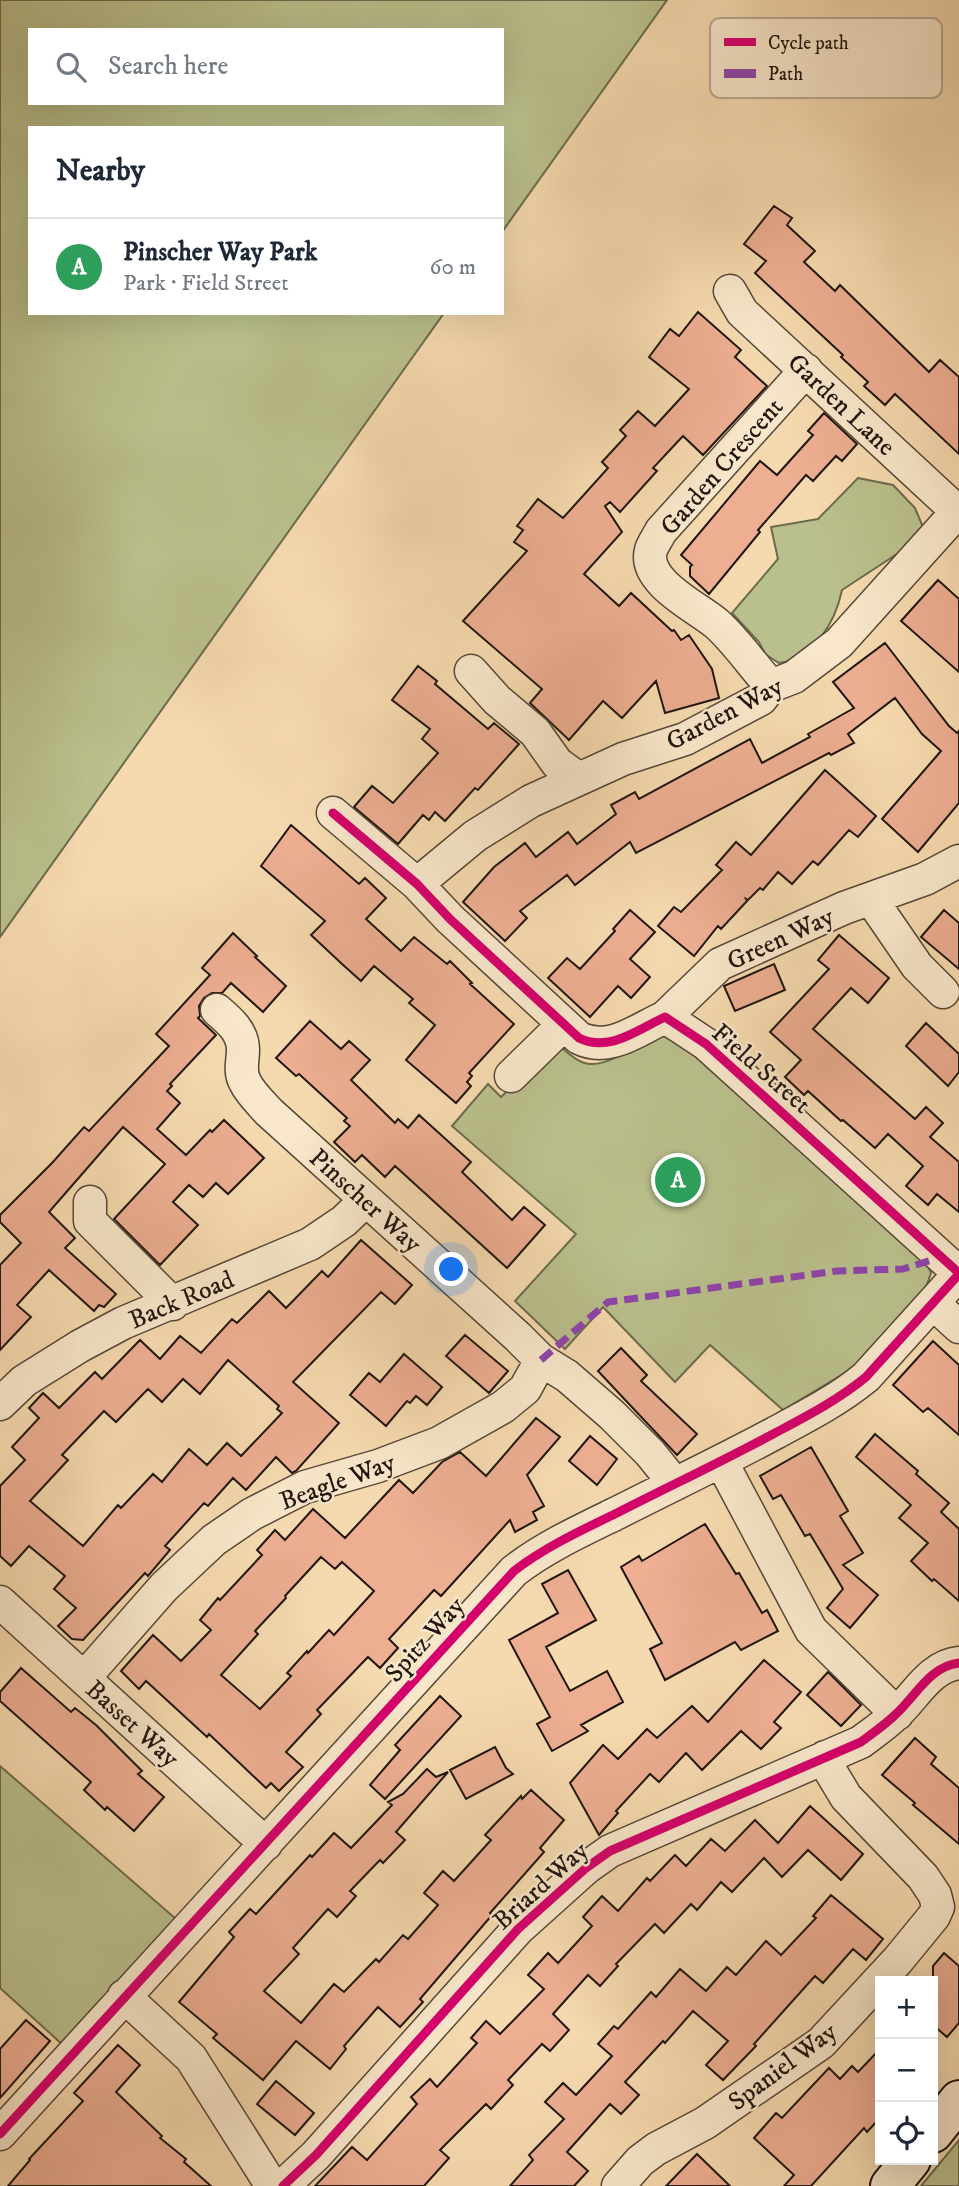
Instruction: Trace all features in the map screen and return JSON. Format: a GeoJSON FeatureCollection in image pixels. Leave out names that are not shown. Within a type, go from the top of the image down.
{"type":"FeatureCollection","features":[{"type":"Feature","properties":{"kind":"street","name":"Garden Lane"},"geometry":{"type":"LineString","coordinates":[[730,291],[742,312],[958,513]]}},
{"type":"Feature","properties":{"kind":"street","name":"Garden Crescent"},"geometry":{"type":"LineString","coordinates":[[771,686],[717,624],[679,599],[658,577],[650,556],[661,531],[806,370]]}},
{"type":"Feature","properties":{"kind":"street","name":"Garden Way"},"geometry":{"type":"LineString","coordinates":[[417,884],[475,836],[531,800],[623,759],[685,739],[761,699],[771,686],[794,677],[839,643],[958,513]]}},
{"type":"Feature","properties":{"kind":"street"},"geometry":{"type":"LineString","coordinates":[[471,671],[535,732],[557,763],[579,779]]}},
{"type":"Feature","properties":{"kind":"street"},"geometry":{"type":"LineString","coordinates":[[333,813],[417,884],[450,919],[579,1038],[590,1044],[609,1044],[665,1017]]}},
{"type":"Feature","properties":{"kind":"street","name":"Green Way"},"geometry":{"type":"LineString","coordinates":[[665,1017],[720,964],[844,908],[925,879],[959,861]]}},
{"type":"Feature","properties":{"kind":"street"},"geometry":{"type":"LineString","coordinates":[[871,899],[917,966],[943,992]]}},
{"type":"Feature","properties":{"kind":"street","name":"Pinscher Way"},"geometry":{"type":"LineString","coordinates":[[218,1010],[234,1025],[241,1040],[243,1050],[240,1065],[244,1082],[269,1112],[519,1337],[541,1360],[567,1376],[612,1415],[650,1453],[675,1484]]}},
{"type":"Feature","properties":{"kind":"street","name":"Field Street"},"geometry":{"type":"LineString","coordinates":[[665,1017],[706,1044],[959,1274]]}},
{"type":"Feature","properties":{"kind":"street"},"geometry":{"type":"LineString","coordinates":[[510,1076],[563,1025]]}},
{"type":"Feature","properties":{"kind":"street","name":"Back Road"},"geometry":{"type":"LineString","coordinates":[[0,1404],[24,1381],[80,1346],[123,1323],[310,1244],[344,1221],[366,1200]]}},
{"type":"Feature","properties":{"kind":"street"},"geometry":{"type":"LineString","coordinates":[[90,1202],[90,1221],[173,1304]]}},
{"type":"Feature","properties":{"kind":"street","name":"Spitz Way"},"geometry":{"type":"LineString","coordinates":[[4,2121],[266,1844],[514,1571],[582,1530],[720,1461],[827,1405],[850,1390],[866,1377],[959,1274]]}},
{"type":"Feature","properties":{"kind":"street"},"geometry":{"type":"LineString","coordinates":[[933,1303],[959,1327]]}},
{"type":"Feature","properties":{"kind":"street","name":"Beagle Way"},"geometry":{"type":"LineString","coordinates":[[84,1678],[164,1587],[214,1540],[252,1514],[305,1487],[378,1466],[439,1443],[503,1406],[525,1389],[541,1360]]}},
{"type":"Feature","properties":{"kind":"street"},"geometry":{"type":"LineString","coordinates":[[720,1461],[811,1630],[897,1714]]}},
{"type":"Feature","properties":{"kind":"street","name":"Basset Way"},"geometry":{"type":"LineString","coordinates":[[0,1602],[266,1844]]}},
{"type":"Feature","properties":{"kind":"street","name":"Briard Way"},"geometry":{"type":"LineString","coordinates":[[283,2186],[316,2155],[518,1928],[586,1868],[610,1851],[861,1742],[897,1714],[927,1680],[959,1663]]}},
{"type":"Feature","properties":{"kind":"street","name":"Spaniel Way"},"geometry":{"type":"LineString","coordinates":[[618,2186],[640,2161],[656,2149],[705,2123],[821,2043],[890,1970],[934,1916],[937,1907],[935,1895],[923,1877],[846,1797],[825,1757]]}},
{"type":"Feature","properties":{"kind":"street"},"geometry":{"type":"LineString","coordinates":[[124,1996],[191,2058],[272,2186]]}},
{"type":"Feature","properties":{"kind":"street"},"geometry":{"type":"LineString","coordinates":[[938,2127],[959,2100]]}},
{"type":"Feature","properties":{"kind":"street"},"geometry":{"type":"LineString","coordinates":[[890,2186],[907,2165]]}},
{"type":"Feature","properties":{"kind":"green space"},"geometry":{"type":"Polygon","coordinates":[[[0,0],[667,0],[504,229],[504,126],[28,126],[28,315],[443,315],[0,937],[0,0]]]}},
{"type":"Feature","properties":{"kind":"green space"},"geometry":{"type":"Polygon","coordinates":[[[858,478],[893,485],[915,508],[923,527],[900,552],[842,590],[834,615],[821,637],[812,646],[803,654],[779,663],[765,654],[759,642],[732,613],[778,559],[771,527],[818,519],[858,478]]]}},
{"type":"Feature","properties":{"kind":"green space"},"geometry":{"type":"Polygon","coordinates":[[[660,1032],[682,1037],[921,1250],[931,1273],[924,1293],[861,1360],[845,1373],[783,1410],[710,1345],[675,1382],[603,1307],[565,1349],[515,1301],[576,1234],[452,1126],[488,1084],[501,1097],[557,1044],[581,1061],[598,1064],[660,1032]]]}},
{"type":"Feature","properties":{"kind":"green space"},"geometry":{"type":"Polygon","coordinates":[[[0,1766],[176,1919],[63,2045],[0,1988],[0,1766]]]}},
{"type":"Feature","properties":{"kind":"green space"},"geometry":{"type":"Polygon","coordinates":[[[959,2140],[959,2186],[921,2186],[959,2140]]]}},
{"type":"Feature","properties":{"kind":"building"},"geometry":{"type":"Polygon","coordinates":[[[774,206],[792,218],[787,225],[815,251],[804,262],[835,291],[840,285],[929,372],[940,360],[959,377],[959,454],[895,394],[885,405],[864,386],[868,382],[841,357],[843,355],[755,273],[766,261],[744,244],[774,206]]]}},
{"type":"Feature","properties":{"kind":"building"},"geometry":{"type":"Polygon","coordinates":[[[698,312],[741,350],[735,357],[767,386],[703,455],[683,436],[653,468],[657,471],[620,512],[610,502],[605,506],[622,532],[584,574],[619,606],[631,593],[674,630],[681,640],[689,635],[712,669],[719,698],[665,713],[656,681],[622,718],[603,701],[569,740],[530,703],[542,689],[463,621],[527,551],[514,542],[523,530],[517,526],[538,499],[563,518],[608,468],[602,462],[626,436],[620,430],[638,411],[655,426],[689,389],[649,357],[670,329],[679,336],[698,312]]]}},
{"type":"Feature","properties":{"kind":"building"},"geometry":{"type":"Polygon","coordinates":[[[824,413],[857,444],[842,461],[836,456],[813,481],[806,475],[758,530],[760,532],[709,594],[690,576],[692,565],[681,555],[760,461],[777,475],[813,435],[808,431],[824,413]]]}},
{"type":"Feature","properties":{"kind":"building"},"geometry":{"type":"Polygon","coordinates":[[[938,580],[959,599],[959,672],[901,621],[938,580]]]}},
{"type":"Feature","properties":{"kind":"building"},"geometry":{"type":"Polygon","coordinates":[[[885,643],[949,726],[957,733],[959,731],[959,803],[918,852],[882,819],[941,751],[922,734],[895,698],[848,734],[854,743],[831,755],[829,753],[636,853],[630,842],[575,885],[567,875],[520,911],[527,918],[505,941],[463,902],[494,867],[525,843],[536,857],[568,832],[577,844],[616,814],[611,805],[635,792],[639,799],[750,739],[762,763],[810,737],[808,734],[854,708],[833,682],[885,643]]]}},
{"type":"Feature","properties":{"kind":"building"},"geometry":{"type":"Polygon","coordinates":[[[418,666],[488,729],[494,723],[519,744],[478,790],[475,788],[445,821],[435,812],[429,820],[423,815],[398,844],[354,807],[372,786],[393,803],[438,753],[422,739],[430,729],[392,700],[418,666]]]}},
{"type":"Feature","properties":{"kind":"building"},"geometry":{"type":"Polygon","coordinates":[[[825,770],[876,816],[858,837],[849,830],[818,865],[813,861],[792,884],[778,872],[763,890],[760,888],[746,899],[721,929],[718,926],[694,956],[658,926],[674,907],[681,912],[722,870],[716,865],[736,842],[751,855],[825,770]]]}},
{"type":"Feature","properties":{"kind":"building"},"geometry":{"type":"Polygon","coordinates":[[[291,825],[359,884],[365,878],[386,898],[366,919],[401,951],[414,937],[447,964],[450,961],[472,983],[470,984],[514,1024],[469,1073],[472,1076],[467,1082],[471,1086],[456,1103],[406,1060],[435,1025],[409,1003],[413,999],[374,966],[361,981],[342,964],[311,935],[325,921],[261,866],[291,825]]]}},
{"type":"Feature","properties":{"kind":"building"},"geometry":{"type":"Polygon","coordinates":[[[630,910],[655,932],[630,959],[650,977],[631,998],[618,986],[590,1017],[548,978],[567,958],[580,969],[615,931],[613,929],[630,910]]]}},
{"type":"Feature","properties":{"kind":"building"},"geometry":{"type":"Polygon","coordinates":[[[944,910],[959,923],[959,969],[921,937],[944,910]]]}},
{"type":"Feature","properties":{"kind":"building"},"geometry":{"type":"Polygon","coordinates":[[[233,933],[286,986],[263,1012],[231,983],[222,993],[212,993],[204,998],[199,1006],[198,1018],[216,1035],[170,1084],[172,1086],[167,1091],[180,1103],[157,1129],[186,1155],[210,1130],[212,1132],[224,1120],[264,1158],[228,1194],[216,1183],[203,1197],[189,1185],[173,1202],[198,1225],[160,1265],[114,1219],[165,1164],[123,1127],[49,1212],[75,1238],[65,1248],[116,1294],[104,1307],[99,1305],[94,1311],[49,1270],[17,1305],[31,1317],[0,1350],[0,1265],[21,1243],[0,1222],[0,1215],[84,1127],[89,1131],[169,1046],[156,1034],[210,975],[202,968],[233,933]]]}},
{"type":"Feature","properties":{"kind":"building"},"geometry":{"type":"Polygon","coordinates":[[[839,935],[889,978],[868,1003],[851,988],[813,1029],[915,1119],[926,1107],[943,1123],[930,1137],[959,1162],[959,1212],[937,1194],[928,1205],[906,1186],[923,1166],[888,1134],[875,1148],[808,1091],[804,1095],[785,1077],[801,1060],[770,1032],[829,969],[818,960],[839,935]]]}},
{"type":"Feature","properties":{"kind":"building"},"geometry":{"type":"Polygon","coordinates":[[[774,964],[785,990],[735,1011],[724,986],[774,964]]]}},
{"type":"Feature","properties":{"kind":"building"},"geometry":{"type":"Polygon","coordinates":[[[310,1021],[341,1049],[349,1041],[370,1060],[351,1080],[395,1123],[398,1119],[408,1128],[419,1115],[471,1162],[462,1172],[512,1220],[524,1207],[545,1225],[507,1268],[395,1166],[385,1177],[362,1155],[355,1162],[334,1142],[350,1126],[344,1121],[347,1118],[299,1074],[296,1076],[276,1058],[310,1021]]]}},
{"type":"Feature","properties":{"kind":"building"},"geometry":{"type":"Polygon","coordinates":[[[926,1023],[959,1054],[959,1072],[948,1086],[906,1046],[926,1023]]]}},
{"type":"Feature","properties":{"kind":"building"},"geometry":{"type":"Polygon","coordinates":[[[361,1240],[412,1285],[395,1304],[381,1292],[293,1382],[339,1423],[296,1471],[292,1473],[276,1457],[246,1490],[233,1478],[208,1506],[204,1503],[165,1546],[170,1550],[148,1576],[145,1573],[83,1640],[72,1639],[58,1626],[76,1608],[54,1589],[65,1576],[29,1546],[11,1566],[0,1556],[0,1486],[25,1460],[12,1447],[39,1418],[29,1408],[43,1393],[59,1408],[95,1372],[102,1379],[140,1340],[160,1359],[180,1336],[201,1353],[232,1319],[237,1323],[269,1291],[286,1308],[322,1271],[328,1277],[361,1240]],[[228,1360],[200,1394],[183,1379],[162,1402],[148,1389],[116,1422],[104,1411],[62,1455],[68,1460],[30,1501],[83,1546],[118,1505],[121,1508],[153,1474],[162,1482],[189,1449],[207,1465],[227,1443],[241,1456],[282,1413],[277,1409],[279,1406],[228,1360]]]}},
{"type":"Feature","properties":{"kind":"building"},"geometry":{"type":"Polygon","coordinates":[[[465,1335],[508,1371],[489,1393],[446,1356],[465,1335]]]}},
{"type":"Feature","properties":{"kind":"building"},"geometry":{"type":"Polygon","coordinates":[[[933,1341],[959,1365],[959,1435],[928,1408],[923,1412],[893,1385],[933,1341]]]}},
{"type":"Feature","properties":{"kind":"building"},"geometry":{"type":"Polygon","coordinates":[[[621,1348],[647,1375],[641,1381],[697,1434],[677,1455],[598,1371],[621,1348]]]}},
{"type":"Feature","properties":{"kind":"building"},"geometry":{"type":"Polygon","coordinates":[[[404,1354],[442,1387],[427,1405],[416,1396],[410,1403],[407,1401],[386,1426],[350,1395],[369,1373],[380,1382],[404,1354]]]}},
{"type":"Feature","properties":{"kind":"building"},"geometry":{"type":"Polygon","coordinates":[[[536,1418],[560,1437],[527,1475],[544,1506],[533,1512],[537,1520],[515,1532],[510,1520],[441,1596],[434,1590],[389,1639],[398,1648],[380,1668],[368,1657],[317,1710],[321,1714],[286,1752],[303,1767],[279,1791],[271,1783],[266,1788],[209,1734],[207,1737],[146,1681],[139,1689],[121,1671],[153,1635],[181,1661],[211,1630],[200,1620],[218,1598],[220,1600],[262,1555],[257,1550],[275,1530],[285,1540],[313,1509],[345,1538],[399,1480],[413,1493],[442,1462],[460,1452],[486,1476],[536,1418]],[[321,1557],[255,1631],[258,1634],[221,1675],[260,1709],[291,1676],[287,1673],[307,1651],[308,1653],[329,1630],[334,1635],[374,1591],[342,1562],[335,1569],[321,1557]]]}},
{"type":"Feature","properties":{"kind":"building"},"geometry":{"type":"Polygon","coordinates":[[[875,1434],[918,1471],[916,1474],[949,1503],[941,1512],[959,1529],[959,1601],[911,1561],[928,1543],[899,1518],[911,1505],[856,1457],[875,1434]]]}},
{"type":"Feature","properties":{"kind":"building"},"geometry":{"type":"Polygon","coordinates":[[[590,1436],[617,1459],[597,1485],[569,1461],[590,1436]]]}},
{"type":"Feature","properties":{"kind":"building"},"geometry":{"type":"Polygon","coordinates":[[[811,1447],[848,1511],[840,1516],[863,1553],[843,1565],[878,1595],[850,1628],[827,1608],[843,1589],[810,1534],[805,1536],[781,1495],[773,1499],[760,1476],[811,1447]]]}},
{"type":"Feature","properties":{"kind":"building"},"geometry":{"type":"Polygon","coordinates":[[[705,1524],[736,1574],[739,1573],[762,1613],[767,1610],[778,1631],[741,1650],[735,1642],[665,1680],[650,1649],[662,1643],[621,1567],[639,1556],[642,1561],[705,1524]]]}},
{"type":"Feature","properties":{"kind":"building"},"geometry":{"type":"Polygon","coordinates":[[[568,1570],[596,1620],[546,1647],[570,1691],[607,1671],[623,1702],[581,1725],[588,1731],[552,1751],[537,1724],[550,1717],[509,1640],[558,1613],[542,1584],[568,1570]]]}},
{"type":"Feature","properties":{"kind":"building"},"geometry":{"type":"Polygon","coordinates":[[[764,1660],[801,1692],[774,1722],[781,1728],[761,1749],[741,1731],[702,1770],[686,1753],[659,1782],[650,1774],[616,1811],[618,1813],[599,1835],[570,1783],[603,1745],[618,1759],[647,1729],[657,1738],[692,1706],[708,1722],[764,1660]]]}},
{"type":"Feature","properties":{"kind":"building"},"geometry":{"type":"Polygon","coordinates":[[[21,1668],[71,1712],[75,1708],[96,1725],[142,1771],[138,1774],[164,1797],[134,1831],[107,1807],[105,1810],[84,1790],[91,1782],[0,1701],[0,1692],[21,1668]]]}},
{"type":"Feature","properties":{"kind":"building"},"geometry":{"type":"Polygon","coordinates":[[[828,1672],[861,1705],[841,1726],[807,1695],[828,1672]]]}},
{"type":"Feature","properties":{"kind":"building"},"geometry":{"type":"Polygon","coordinates":[[[440,1696],[461,1716],[385,1799],[370,1785],[400,1750],[395,1745],[440,1696]]]}},
{"type":"Feature","properties":{"kind":"building"},"geometry":{"type":"Polygon","coordinates":[[[915,1738],[936,1757],[931,1764],[959,1788],[959,1844],[882,1775],[915,1738]]]}},
{"type":"Feature","properties":{"kind":"building"},"geometry":{"type":"Polygon","coordinates":[[[495,1747],[506,1768],[513,1774],[466,1799],[450,1770],[495,1747]]]}},
{"type":"Feature","properties":{"kind":"building"},"geometry":{"type":"Polygon","coordinates":[[[427,1769],[436,1777],[448,1772],[396,1832],[405,1840],[383,1863],[380,1860],[350,1891],[356,1896],[337,1917],[328,1909],[293,1948],[299,1954],[264,1991],[301,2023],[334,1984],[344,1992],[376,1959],[379,1962],[403,1935],[408,1939],[438,1905],[424,1893],[443,1871],[454,1881],[491,1840],[485,1835],[521,1796],[522,1799],[531,1790],[564,1820],[540,1848],[544,1852],[490,1913],[492,1915],[420,1999],[423,2002],[400,2027],[378,2007],[344,2046],[346,2049],[330,2069],[296,2041],[263,2080],[213,2038],[217,2034],[179,2002],[234,1937],[229,1932],[250,1909],[256,1914],[334,1833],[351,1848],[392,1805],[388,1802],[403,1794],[427,1769]]]}},
{"type":"Feature","properties":{"kind":"building"},"geometry":{"type":"Polygon","coordinates":[[[810,1806],[863,1854],[841,1880],[808,1850],[782,1877],[764,1858],[732,1892],[721,1882],[697,1910],[691,1904],[664,1933],[655,1924],[616,1964],[618,1966],[600,1986],[588,1975],[553,2014],[569,2030],[550,2051],[542,2044],[508,2080],[513,2085],[491,2109],[486,2104],[440,2150],[449,2158],[424,2186],[315,2186],[352,2147],[367,2160],[417,2104],[411,2097],[430,2079],[437,2087],[477,2043],[471,2038],[486,2021],[500,2034],[544,1989],[528,1975],[548,1953],[558,1963],[592,1926],[583,1917],[602,1896],[618,1911],[647,1878],[650,1881],[675,1855],[686,1866],[711,1839],[725,1851],[755,1820],[778,1843],[810,1806]]]}},
{"type":"Feature","properties":{"kind":"building"},"geometry":{"type":"Polygon","coordinates":[[[831,1895],[883,1939],[866,1960],[853,1949],[823,1983],[815,1976],[754,2044],[756,2046],[723,2080],[706,2065],[728,2041],[693,2011],[625,2082],[639,2095],[621,2114],[610,2104],[567,2152],[588,2171],[574,2186],[510,2186],[533,2160],[529,2155],[564,2119],[545,2102],[563,2083],[576,2095],[612,2056],[598,2044],[614,2026],[618,2029],[651,1992],[656,1997],[680,1969],[706,1991],[727,1967],[736,1975],[766,1941],[781,1955],[816,1918],[813,1916],[831,1895]]]}},
{"type":"Feature","properties":{"kind":"building"},"geometry":{"type":"Polygon","coordinates":[[[944,1953],[959,1966],[959,2023],[947,2037],[938,2029],[938,1976],[933,1976],[933,1966],[944,1953]]]}},
{"type":"Feature","properties":{"kind":"building"},"geometry":{"type":"Polygon","coordinates":[[[26,2020],[50,2041],[0,2098],[0,2049],[26,2020]]]}},
{"type":"Feature","properties":{"kind":"building"},"geometry":{"type":"Polygon","coordinates":[[[118,2045],[140,2065],[116,2092],[211,2186],[8,2186],[29,2159],[83,2101],[74,2093],[118,2045]]]}},
{"type":"Feature","properties":{"kind":"building"},"geometry":{"type":"Polygon","coordinates":[[[875,2054],[875,2123],[867,2132],[864,2128],[811,2186],[784,2186],[794,2175],[754,2138],[776,2113],[782,2118],[829,2068],[840,2079],[852,2066],[858,2072],[875,2054]]]}},
{"type":"Feature","properties":{"kind":"building"},"geometry":{"type":"Polygon","coordinates":[[[276,2081],[314,2113],[295,2135],[257,2104],[276,2081]]]}},
{"type":"Feature","properties":{"kind":"building"},"geometry":{"type":"Polygon","coordinates":[[[697,2154],[730,2186],[666,2186],[697,2154]]]}},
{"type":"Feature","properties":{"kind":"marked path"},"geometry":{"type":"LineString","coordinates":[[541,1360],[608,1302],[837,1271],[903,1269],[941,1257]]}},
{"type":"Feature","properties":{"kind":"cycle path"},"geometry":{"type":"LineString","coordinates":[[333,813],[417,884],[450,919],[579,1038],[590,1042],[612,1041],[665,1017],[706,1044],[959,1273]]}},
{"type":"Feature","properties":{"kind":"cycle path"},"geometry":{"type":"LineString","coordinates":[[0,2134],[514,1571],[564,1539],[755,1443],[844,1393],[866,1377],[959,1274]]}},
{"type":"Feature","properties":{"kind":"cycle path"},"geometry":{"type":"LineString","coordinates":[[283,2186],[316,2155],[518,1929],[586,1868],[610,1851],[861,1742],[892,1718],[931,1676],[949,1665],[959,1663]]}},
{"type":"Feature","properties":{"kind":"place","name":"Pinscher Way Park"},"geometry":{"type":"Point","coordinates":[678,1180]}}]}
